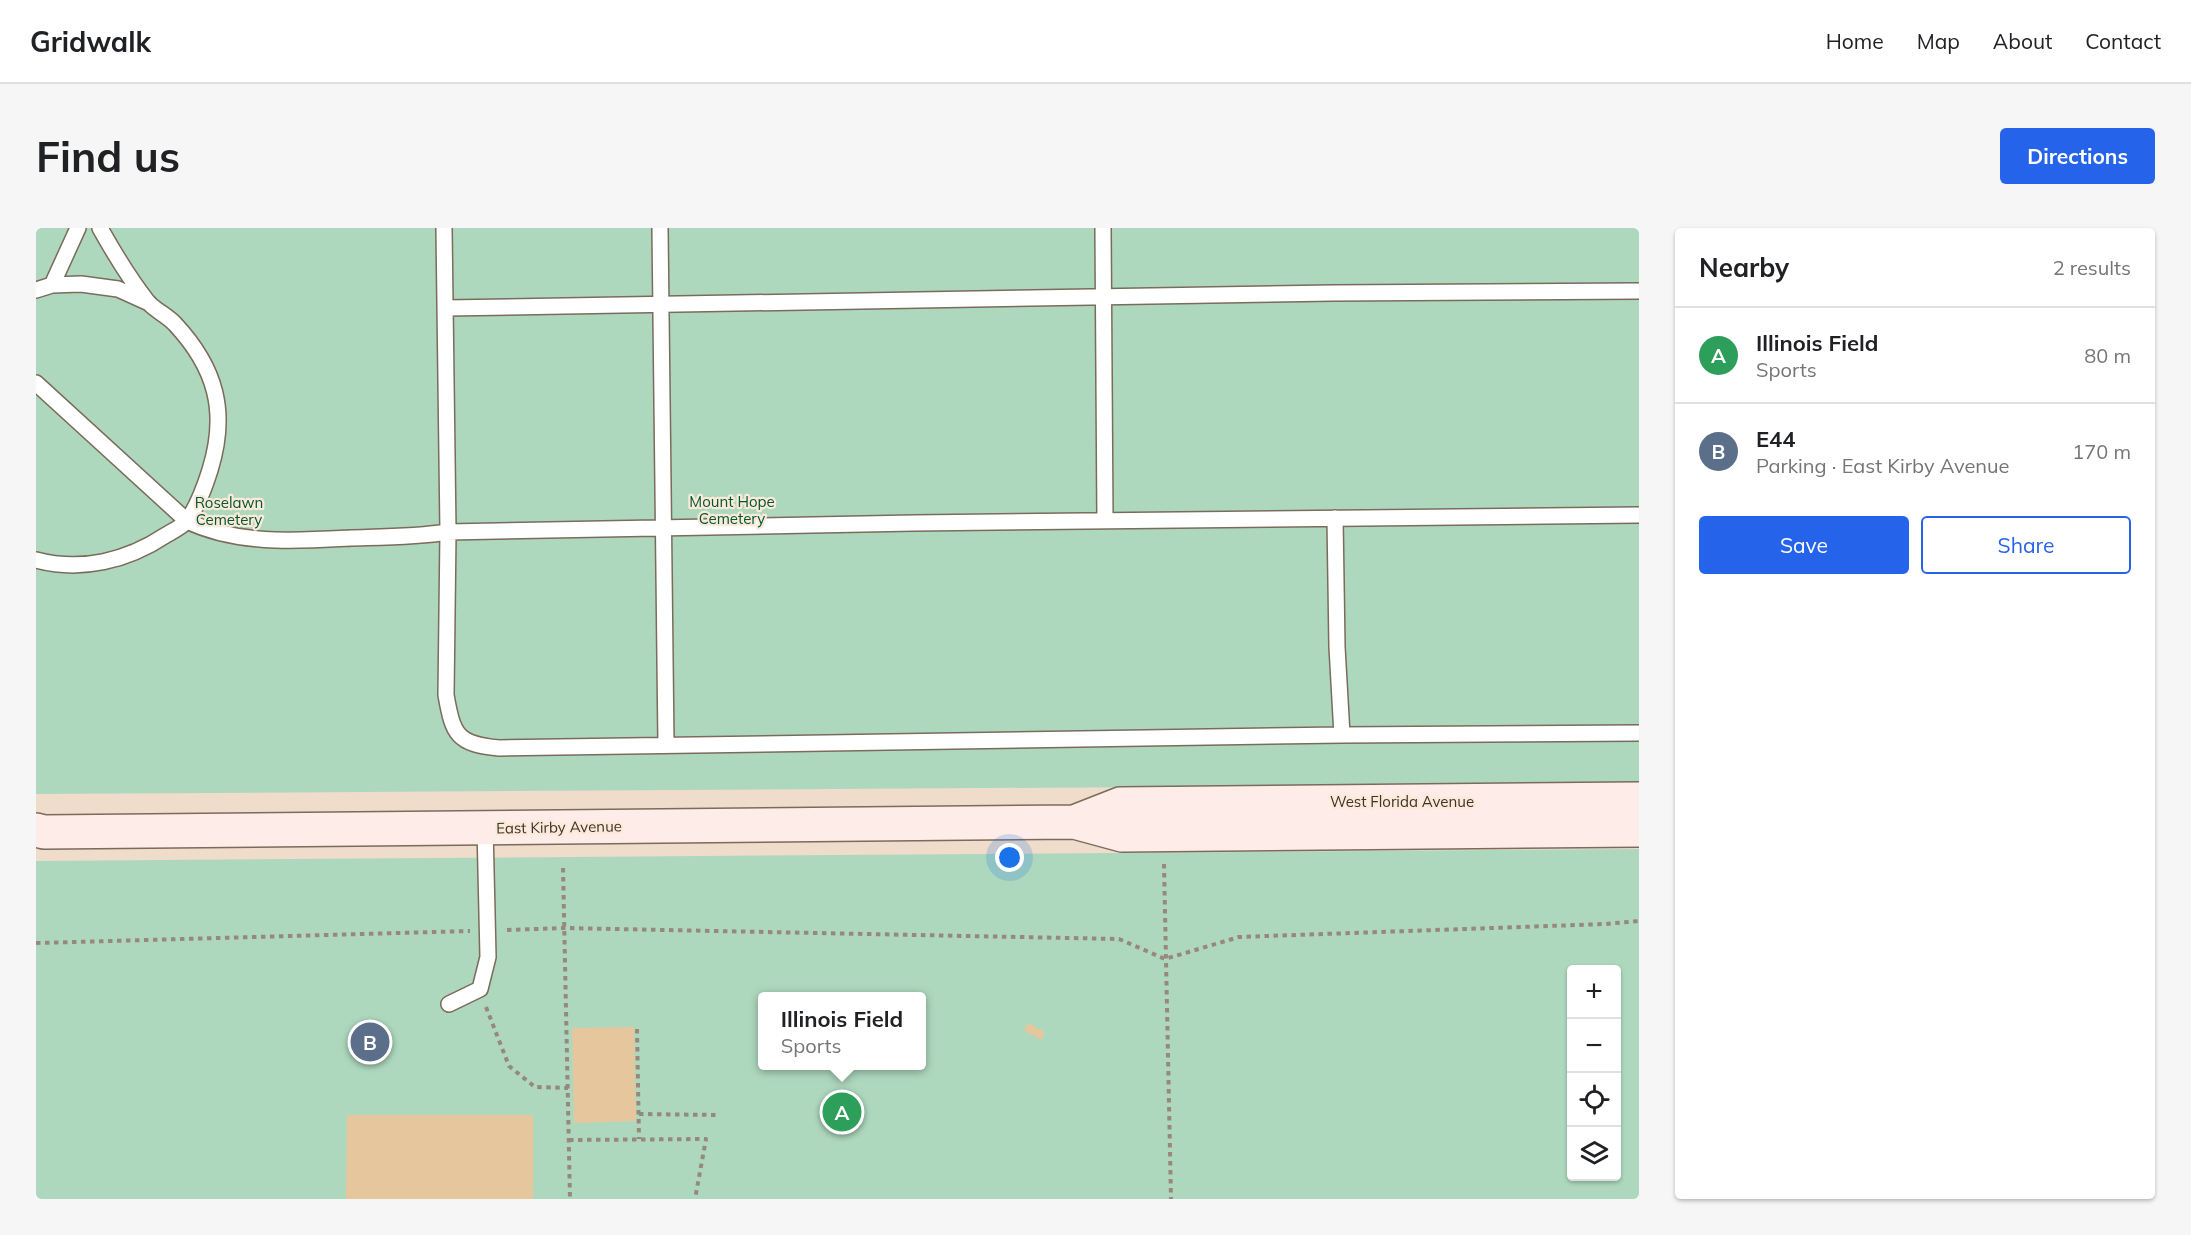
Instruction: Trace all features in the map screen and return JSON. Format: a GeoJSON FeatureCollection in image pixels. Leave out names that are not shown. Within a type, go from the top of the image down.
{"type":"FeatureCollection","features":[{"type":"Feature","properties":{"kind":"main road","name":"West Florida Avenue"},"geometry":{"type":"LineString","coordinates":[[1166,835],[1639,800]]}},
{"type":"Feature","properties":{"kind":"main road","name":"East Kirby Avenue"},"geometry":{"type":"LineString","coordinates":[[38,832],[1074,822],[1122,835],[1166,835]]}},
{"type":"Feature","properties":{"kind":"main road","name":"West Florida Avenue"},"geometry":{"type":"LineString","coordinates":[[1166,835],[1639,831]]}},
{"type":"Feature","properties":{"kind":"lane"},"geometry":{"type":"LineString","coordinates":[[52,285],[78,228]]}},
{"type":"Feature","properties":{"kind":"lane"},"geometry":{"type":"LineString","coordinates":[[100,228],[148,303]]}},
{"type":"Feature","properties":{"kind":"lane"},"geometry":{"type":"LineString","coordinates":[[444,228],[448,532],[446,695],[451,722],[457,734],[464,739],[481,746],[499,747],[1639,733]]}},
{"type":"Feature","properties":{"kind":"lane"},"geometry":{"type":"LineString","coordinates":[[660,228],[666,745]]}},
{"type":"Feature","properties":{"kind":"lane"},"geometry":{"type":"LineString","coordinates":[[1103,228],[1105,521]]}},
{"type":"Feature","properties":{"kind":"lane"},"geometry":{"type":"LineString","coordinates":[[36,290],[52,285],[81,284],[118,289],[148,303],[169,317],[192,342],[207,368],[216,395],[219,425],[218,445],[206,484],[187,521],[129,555],[106,562],[77,566],[50,564],[36,560]]}},
{"type":"Feature","properties":{"kind":"lane"},"geometry":{"type":"LineString","coordinates":[[446,308],[1334,293],[1639,291]]}},
{"type":"Feature","properties":{"kind":"lane"},"geometry":{"type":"LineString","coordinates":[[36,383],[187,521],[207,531],[230,536],[284,541],[423,536],[448,532],[1639,515]]}},
{"type":"Feature","properties":{"kind":"lane"},"geometry":{"type":"LineString","coordinates":[[1335,518],[1337,647],[1342,735]]}},
{"type":"Feature","properties":{"kind":"lane"},"geometry":{"type":"LineString","coordinates":[[449,1004],[480,989],[488,957],[485,827]]}},
{"type":"Feature","properties":{"kind":"path"},"geometry":{"type":"LineString","coordinates":[[1166,835],[1171,1199]]}},
{"type":"Feature","properties":{"kind":"path"},"geometry":{"type":"LineString","coordinates":[[563,868],[570,1199]]}},
{"type":"Feature","properties":{"kind":"path"},"geometry":{"type":"LineString","coordinates":[[36,943],[564,928],[1119,939],[1166,959],[1239,937],[1639,921]]}},
{"type":"Feature","properties":{"kind":"path"},"geometry":{"type":"LineString","coordinates":[[480,989],[509,1066],[535,1087],[568,1088]]}},
{"type":"Feature","properties":{"kind":"path"},"geometry":{"type":"LineString","coordinates":[[637,1029],[639,1140]]}},
{"type":"Feature","properties":{"kind":"path"},"geometry":{"type":"LineString","coordinates":[[639,1114],[717,1115]]}},
{"type":"Feature","properties":{"kind":"path"},"geometry":{"type":"LineString","coordinates":[[569,1140],[706,1139],[695,1199]]}},
{"type":"Feature","properties":{"kind":"green space","name":"Mount Hope Cemetery"},"geometry":{"type":"Polygon","coordinates":[[[36,228],[1639,228],[1639,784],[36,794],[36,228]]]}},
{"type":"Feature","properties":{"kind":"green space"},"geometry":{"type":"Polygon","coordinates":[[[1639,849],[1639,1199],[36,1199],[36,861],[1639,849]]]}},
{"type":"Feature","properties":{"kind":"building"},"geometry":{"type":"Polygon","coordinates":[[[1028,1023],[1045,1032],[1041,1040],[1024,1030],[1028,1023]]]}},
{"type":"Feature","properties":{"kind":"building"},"geometry":{"type":"Polygon","coordinates":[[[634,1027],[636,1121],[574,1123],[572,1028],[634,1027]]]}},
{"type":"Feature","properties":{"kind":"building"},"geometry":{"type":"Polygon","coordinates":[[[347,1115],[533,1115],[533,1199],[346,1199],[347,1115]]]}},
{"type":"Feature","properties":{"kind":"place","name":"E44"},"geometry":{"type":"Point","coordinates":[370,1042]}},
{"type":"Feature","properties":{"kind":"place","name":"Illinois Field"},"geometry":{"type":"Point","coordinates":[842,1112]}},
{"type":"Feature","properties":{"kind":"park label","name":"Roselawn Cemetery"},"geometry":{"type":"Point","coordinates":[229,510]}}]}
